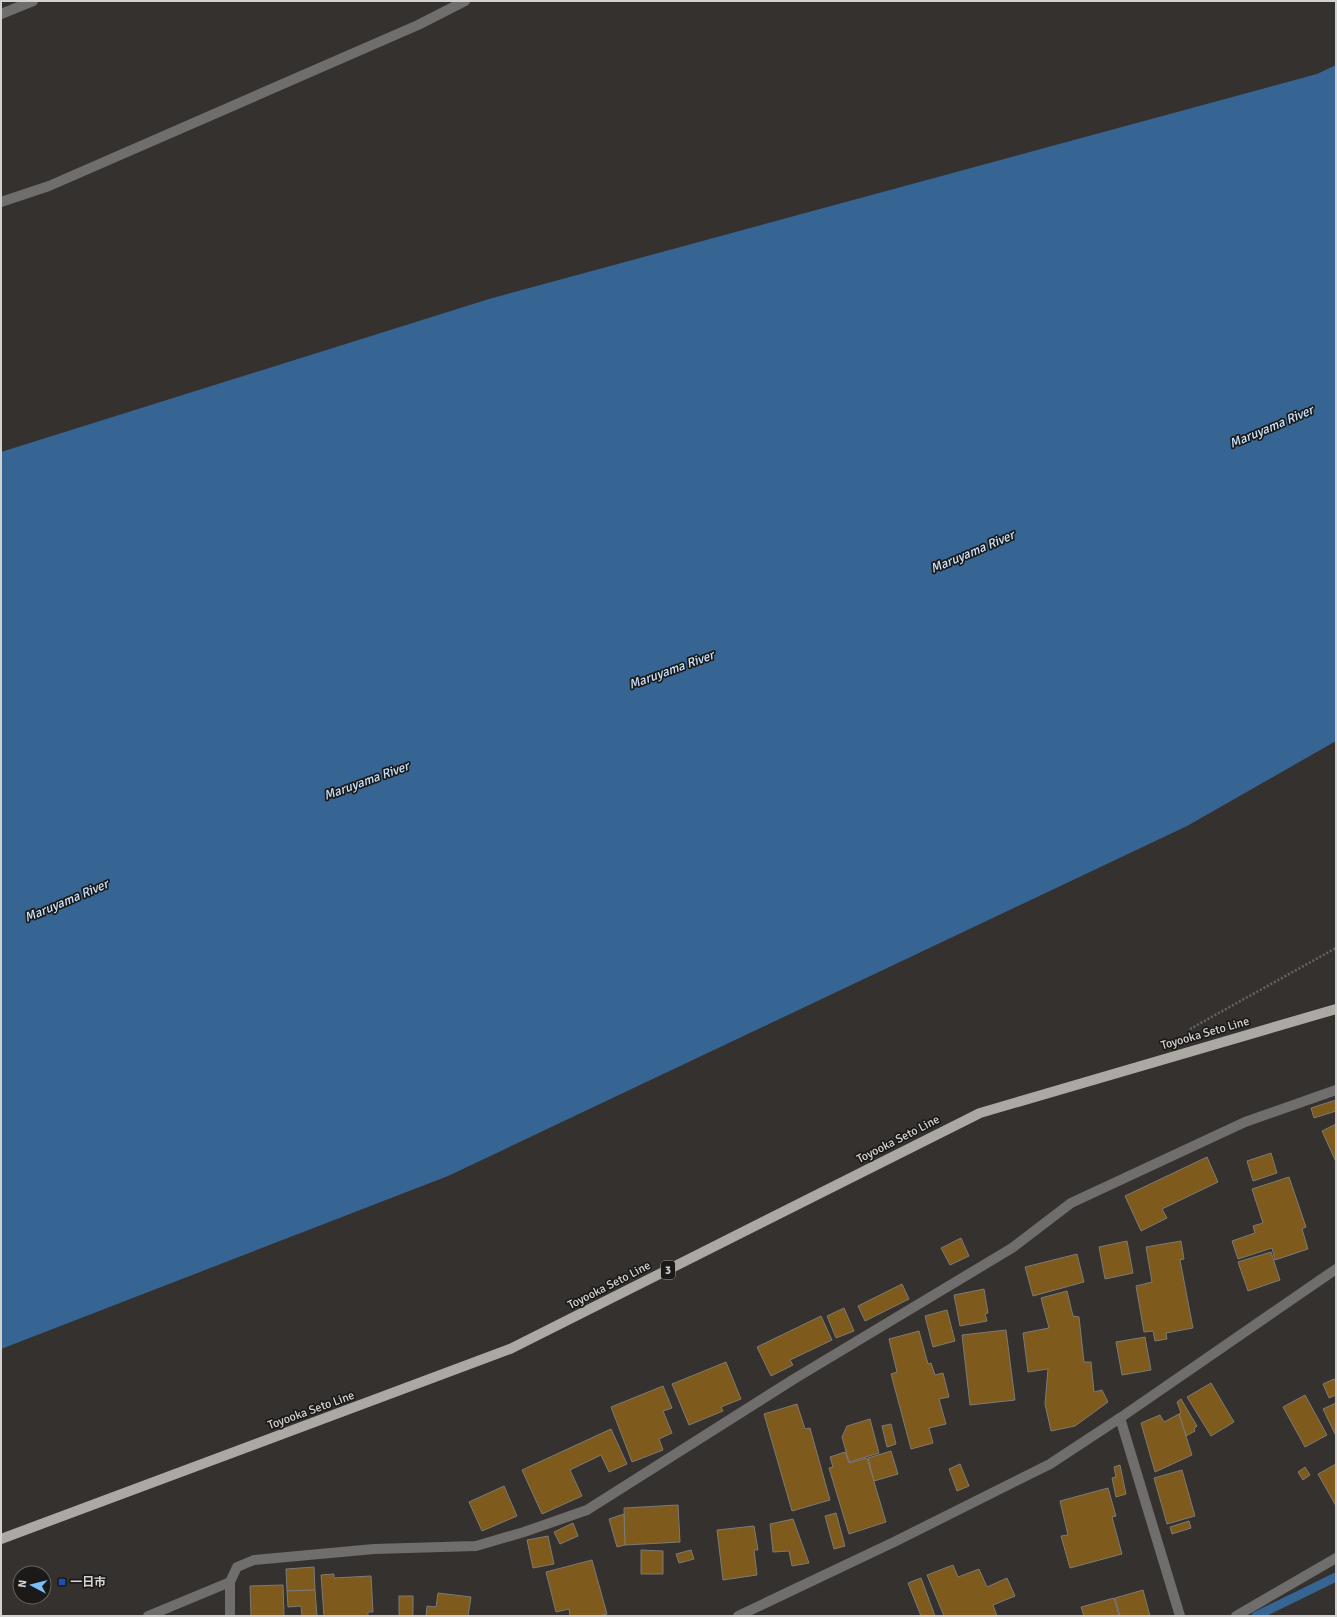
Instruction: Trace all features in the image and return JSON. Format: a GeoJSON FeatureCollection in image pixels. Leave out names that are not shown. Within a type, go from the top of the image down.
{"type":"FeatureCollection","features":[{"type":"Feature","properties":{"kind":"main road","name":"Toyooka Seto Line"},"geometry":{"type":"LineString","coordinates":[[1,1540],[510,1350],[980,1113],[1336,1008]]}},
{"type":"Feature","properties":{"kind":"street"},"geometry":{"type":"LineString","coordinates":[[1,14],[33,1]]}},
{"type":"Feature","properties":{"kind":"street"},"geometry":{"type":"LineString","coordinates":[[1,202],[49,186],[418,25],[465,1]]}},
{"type":"Feature","properties":{"kind":"street"},"geometry":{"type":"LineString","coordinates":[[230,1616],[230,1582],[237,1567],[254,1560],[374,1549],[476,1546],[524,1532],[587,1510],[794,1379],[1012,1248],[1071,1203],[1245,1122],[1336,1090]]}},
{"type":"Feature","properties":{"kind":"street"},"geometry":{"type":"LineString","coordinates":[[738,1616],[894,1542],[1050,1464],[1120,1418],[1336,1269]]}},
{"type":"Feature","properties":{"kind":"street"},"geometry":{"type":"LineString","coordinates":[[1120,1418],[1180,1616]]}},
{"type":"Feature","properties":{"kind":"street"},"geometry":{"type":"LineString","coordinates":[[1236,1616],[1336,1558]]}},
{"type":"Feature","properties":{"kind":"street"},"geometry":{"type":"LineString","coordinates":[[148,1616],[230,1582]]}},
{"type":"Feature","properties":{"kind":"path"},"geometry":{"type":"LineString","coordinates":[[1189,1029],[1336,948]]}},
{"type":"Feature","properties":{"kind":"water","name":"Maruyama River"},"geometry":{"type":"Polygon","coordinates":[[[1336,65],[1336,741],[1187,826],[448,1176],[1,1349],[1,452],[489,299],[1317,74],[1336,65]]]}},
{"type":"Feature","properties":{"kind":"building"},"geometry":{"type":"Polygon","coordinates":[[[1336,1100],[1336,1111],[1314,1118],[1311,1108],[1336,1100]]]}},
{"type":"Feature","properties":{"kind":"building"},"geometry":{"type":"Polygon","coordinates":[[[1336,1124],[1336,1162],[1322,1131],[1336,1124]]]}},
{"type":"Feature","properties":{"kind":"building"},"geometry":{"type":"Polygon","coordinates":[[[1271,1153],[1277,1173],[1253,1181],[1247,1161],[1271,1153]]]}},
{"type":"Feature","properties":{"kind":"building"},"geometry":{"type":"Polygon","coordinates":[[[1207,1157],[1218,1182],[1162,1209],[1167,1218],[1141,1231],[1125,1196],[1207,1157]]]}},
{"type":"Feature","properties":{"kind":"building"},"geometry":{"type":"Polygon","coordinates":[[[1289,1177],[1306,1227],[1302,1229],[1308,1249],[1275,1260],[1272,1248],[1238,1259],[1232,1241],[1255,1233],[1253,1226],[1263,1223],[1252,1189],[1289,1177]]]}},
{"type":"Feature","properties":{"kind":"building"},"geometry":{"type":"Polygon","coordinates":[[[961,1238],[969,1256],[950,1265],[941,1248],[961,1238]]]}},
{"type":"Feature","properties":{"kind":"building"},"geometry":{"type":"Polygon","coordinates":[[[1127,1241],[1133,1273],[1105,1279],[1099,1247],[1127,1241]]]}},
{"type":"Feature","properties":{"kind":"building"},"geometry":{"type":"Polygon","coordinates":[[[1181,1241],[1184,1259],[1180,1260],[1193,1328],[1166,1333],[1167,1339],[1155,1341],[1153,1331],[1144,1332],[1136,1286],[1152,1282],[1146,1247],[1181,1241]]]}},
{"type":"Feature","properties":{"kind":"building"},"geometry":{"type":"Polygon","coordinates":[[[1271,1252],[1280,1280],[1248,1291],[1238,1262],[1271,1252]]]}},
{"type":"Feature","properties":{"kind":"building"},"geometry":{"type":"Polygon","coordinates":[[[1077,1254],[1084,1282],[1033,1296],[1025,1267],[1077,1254]]]}},
{"type":"Feature","properties":{"kind":"building"},"geometry":{"type":"Polygon","coordinates":[[[902,1284],[909,1299],[865,1321],[858,1306],[902,1284]]]}},
{"type":"Feature","properties":{"kind":"building"},"geometry":{"type":"Polygon","coordinates":[[[984,1289],[988,1313],[985,1314],[987,1321],[960,1326],[954,1295],[984,1289]]]}},
{"type":"Feature","properties":{"kind":"building"},"geometry":{"type":"Polygon","coordinates":[[[1067,1291],[1073,1316],[1079,1317],[1084,1362],[1091,1362],[1094,1392],[1102,1390],[1108,1402],[1075,1426],[1051,1431],[1045,1404],[1048,1369],[1028,1372],[1023,1333],[1049,1328],[1041,1298],[1067,1291]]]}},
{"type":"Feature","properties":{"kind":"building"},"geometry":{"type":"Polygon","coordinates":[[[844,1308],[854,1331],[836,1338],[827,1316],[844,1308]]]}},
{"type":"Feature","properties":{"kind":"building"},"geometry":{"type":"Polygon","coordinates":[[[947,1310],[955,1341],[933,1347],[925,1316],[947,1310]]]}},
{"type":"Feature","properties":{"kind":"building"},"geometry":{"type":"Polygon","coordinates":[[[821,1316],[832,1340],[790,1360],[793,1365],[771,1376],[757,1347],[821,1316]]]}},
{"type":"Feature","properties":{"kind":"building"},"geometry":{"type":"Polygon","coordinates":[[[1006,1330],[1015,1400],[970,1405],[962,1335],[1006,1330]]]}},
{"type":"Feature","properties":{"kind":"building"},"geometry":{"type":"Polygon","coordinates":[[[919,1331],[928,1364],[931,1363],[935,1375],[943,1373],[949,1397],[939,1399],[946,1424],[929,1428],[933,1443],[911,1449],[891,1374],[897,1372],[889,1339],[919,1331]]]}},
{"type":"Feature","properties":{"kind":"building"},"geometry":{"type":"Polygon","coordinates":[[[1145,1337],[1151,1370],[1122,1375],[1116,1342],[1145,1337]]]}},
{"type":"Feature","properties":{"kind":"building"},"geometry":{"type":"Polygon","coordinates":[[[726,1362],[741,1399],[721,1407],[723,1411],[689,1425],[672,1384],[726,1362]]]}},
{"type":"Feature","properties":{"kind":"building"},"geometry":{"type":"Polygon","coordinates":[[[1334,1379],[1336,1382],[1336,1395],[1329,1398],[1323,1384],[1334,1379]]]}},
{"type":"Feature","properties":{"kind":"building"},"geometry":{"type":"Polygon","coordinates":[[[1211,1383],[1234,1422],[1211,1436],[1187,1397],[1211,1383]]]}},
{"type":"Feature","properties":{"kind":"building"},"geometry":{"type":"Polygon","coordinates":[[[663,1386],[672,1408],[663,1411],[672,1433],[659,1439],[663,1450],[632,1462],[611,1407],[663,1386]]]}},
{"type":"Feature","properties":{"kind":"building"},"geometry":{"type":"Polygon","coordinates":[[[1305,1395],[1327,1435],[1305,1447],[1283,1407],[1305,1395]]]}},
{"type":"Feature","properties":{"kind":"building"},"geometry":{"type":"Polygon","coordinates":[[[1181,1399],[1197,1426],[1194,1429],[1195,1431],[1186,1436],[1177,1402],[1181,1399]]]}},
{"type":"Feature","properties":{"kind":"building"},"geometry":{"type":"Polygon","coordinates":[[[1336,1403],[1336,1436],[1323,1409],[1336,1403]]]}},
{"type":"Feature","properties":{"kind":"building"},"geometry":{"type":"Polygon","coordinates":[[[797,1404],[805,1429],[810,1428],[830,1500],[792,1511],[764,1414],[797,1404]]]}},
{"type":"Feature","properties":{"kind":"building"},"geometry":{"type":"Polygon","coordinates":[[[1179,1414],[1192,1455],[1155,1472],[1141,1423],[1160,1415],[1164,1422],[1179,1414]]]}},
{"type":"Feature","properties":{"kind":"building"},"geometry":{"type":"Polygon","coordinates":[[[870,1419],[879,1453],[849,1462],[842,1437],[847,1426],[870,1419]]]}},
{"type":"Feature","properties":{"kind":"building"},"geometry":{"type":"Polygon","coordinates":[[[891,1424],[896,1444],[887,1447],[882,1426],[891,1424]]]}},
{"type":"Feature","properties":{"kind":"building"},"geometry":{"type":"Polygon","coordinates":[[[611,1429],[627,1464],[609,1472],[601,1455],[570,1470],[582,1496],[542,1514],[522,1470],[611,1429]]]}},
{"type":"Feature","properties":{"kind":"building"},"geometry":{"type":"Polygon","coordinates":[[[891,1451],[898,1474],[874,1481],[868,1458],[891,1451]]]}},
{"type":"Feature","properties":{"kind":"building"},"geometry":{"type":"Polygon","coordinates":[[[845,1452],[849,1463],[867,1458],[886,1522],[849,1534],[829,1468],[833,1467],[830,1457],[845,1452]]]}},
{"type":"Feature","properties":{"kind":"building"},"geometry":{"type":"Polygon","coordinates":[[[960,1464],[969,1486],[957,1491],[949,1469],[960,1464]]]}},
{"type":"Feature","properties":{"kind":"building"},"geometry":{"type":"Polygon","coordinates":[[[1336,1464],[1336,1506],[1318,1474],[1336,1464]]]}},
{"type":"Feature","properties":{"kind":"building"},"geometry":{"type":"Polygon","coordinates":[[[1120,1465],[1126,1494],[1116,1497],[1112,1478],[1116,1477],[1114,1467],[1120,1465]]]}},
{"type":"Feature","properties":{"kind":"building"},"geometry":{"type":"Polygon","coordinates":[[[1305,1467],[1310,1475],[1303,1480],[1298,1472],[1305,1467]]]}},
{"type":"Feature","properties":{"kind":"building"},"geometry":{"type":"Polygon","coordinates":[[[1182,1470],[1195,1516],[1167,1524],[1154,1478],[1182,1470]]]}},
{"type":"Feature","properties":{"kind":"building"},"geometry":{"type":"Polygon","coordinates":[[[504,1486],[517,1516],[482,1531],[469,1502],[504,1486]]]}},
{"type":"Feature","properties":{"kind":"building"},"geometry":{"type":"Polygon","coordinates":[[[1108,1488],[1116,1516],[1112,1517],[1122,1554],[1070,1568],[1061,1536],[1068,1535],[1060,1501],[1108,1488]]]}},
{"type":"Feature","properties":{"kind":"building"},"geometry":{"type":"Polygon","coordinates":[[[678,1505],[680,1542],[625,1545],[624,1508],[678,1505]]]}},
{"type":"Feature","properties":{"kind":"building"},"geometry":{"type":"Polygon","coordinates":[[[836,1513],[845,1546],[834,1549],[825,1516],[836,1513]]]}},
{"type":"Feature","properties":{"kind":"building"},"geometry":{"type":"Polygon","coordinates":[[[624,1514],[625,1545],[617,1547],[609,1519],[624,1514]]]}},
{"type":"Feature","properties":{"kind":"building"},"geometry":{"type":"Polygon","coordinates":[[[793,1519],[809,1563],[792,1566],[789,1551],[773,1552],[770,1524],[793,1519]]]}},
{"type":"Feature","properties":{"kind":"building"},"geometry":{"type":"Polygon","coordinates":[[[1189,1521],[1191,1528],[1172,1534],[1170,1527],[1189,1521]]]}},
{"type":"Feature","properties":{"kind":"building"},"geometry":{"type":"Polygon","coordinates":[[[573,1523],[578,1536],[560,1544],[554,1532],[573,1523]]]}},
{"type":"Feature","properties":{"kind":"building"},"geometry":{"type":"Polygon","coordinates":[[[754,1526],[758,1550],[754,1550],[757,1575],[723,1580],[717,1530],[754,1526]]]}},
{"type":"Feature","properties":{"kind":"building"},"geometry":{"type":"Polygon","coordinates":[[[548,1536],[554,1564],[533,1568],[527,1540],[548,1536]]]}},
{"type":"Feature","properties":{"kind":"building"},"geometry":{"type":"Polygon","coordinates":[[[641,1550],[663,1551],[663,1574],[641,1574],[641,1550]]]}},
{"type":"Feature","properties":{"kind":"building"},"geometry":{"type":"Polygon","coordinates":[[[691,1550],[694,1559],[679,1563],[676,1554],[691,1550]]]}},
{"type":"Feature","properties":{"kind":"building"},"geometry":{"type":"Polygon","coordinates":[[[592,1560],[607,1614],[599,1616],[570,1616],[569,1609],[556,1612],[546,1572],[592,1560]]]}},
{"type":"Feature","properties":{"kind":"building"},"geometry":{"type":"Polygon","coordinates":[[[953,1565],[958,1577],[979,1569],[987,1587],[1007,1578],[1015,1596],[993,1605],[997,1616],[944,1616],[927,1575],[953,1565]]]}},
{"type":"Feature","properties":{"kind":"building"},"geometry":{"type":"Polygon","coordinates":[[[314,1567],[315,1590],[287,1591],[286,1569],[314,1567]]]}},
{"type":"Feature","properties":{"kind":"building"},"geometry":{"type":"Polygon","coordinates":[[[334,1574],[334,1578],[371,1576],[373,1612],[368,1612],[368,1616],[324,1616],[321,1575],[334,1574]]]}},
{"type":"Feature","properties":{"kind":"building"},"geometry":{"type":"Polygon","coordinates":[[[921,1578],[935,1616],[921,1616],[908,1583],[921,1578]]]}},
{"type":"Feature","properties":{"kind":"building"},"geometry":{"type":"Polygon","coordinates":[[[283,1585],[284,1616],[251,1616],[250,1586],[283,1585]]]}},
{"type":"Feature","properties":{"kind":"building"},"geometry":{"type":"Polygon","coordinates":[[[315,1590],[317,1616],[302,1616],[301,1606],[288,1607],[287,1591],[315,1590]]]}},
{"type":"Feature","properties":{"kind":"building"},"geometry":{"type":"Polygon","coordinates":[[[1143,1590],[1150,1616],[1120,1616],[1115,1598],[1143,1590]]]}},
{"type":"Feature","properties":{"kind":"building"},"geometry":{"type":"Polygon","coordinates":[[[438,1593],[471,1597],[468,1616],[426,1616],[427,1606],[436,1607],[438,1593]]]}},
{"type":"Feature","properties":{"kind":"building"},"geometry":{"type":"Polygon","coordinates":[[[399,1596],[413,1596],[413,1616],[399,1616],[399,1596]]]}},
{"type":"Feature","properties":{"kind":"building"},"geometry":{"type":"Polygon","coordinates":[[[1114,1598],[1119,1616],[1084,1616],[1081,1607],[1114,1598]]]}},
{"type":"Feature","properties":{"kind":"waterway"},"geometry":{"type":"LineString","coordinates":[[1256,1616],[1336,1577]]}},
{"type":"Feature","properties":{"kind":"place","name":"一日市"},"geometry":{"type":"Point","coordinates":[62,1582]}}]}
